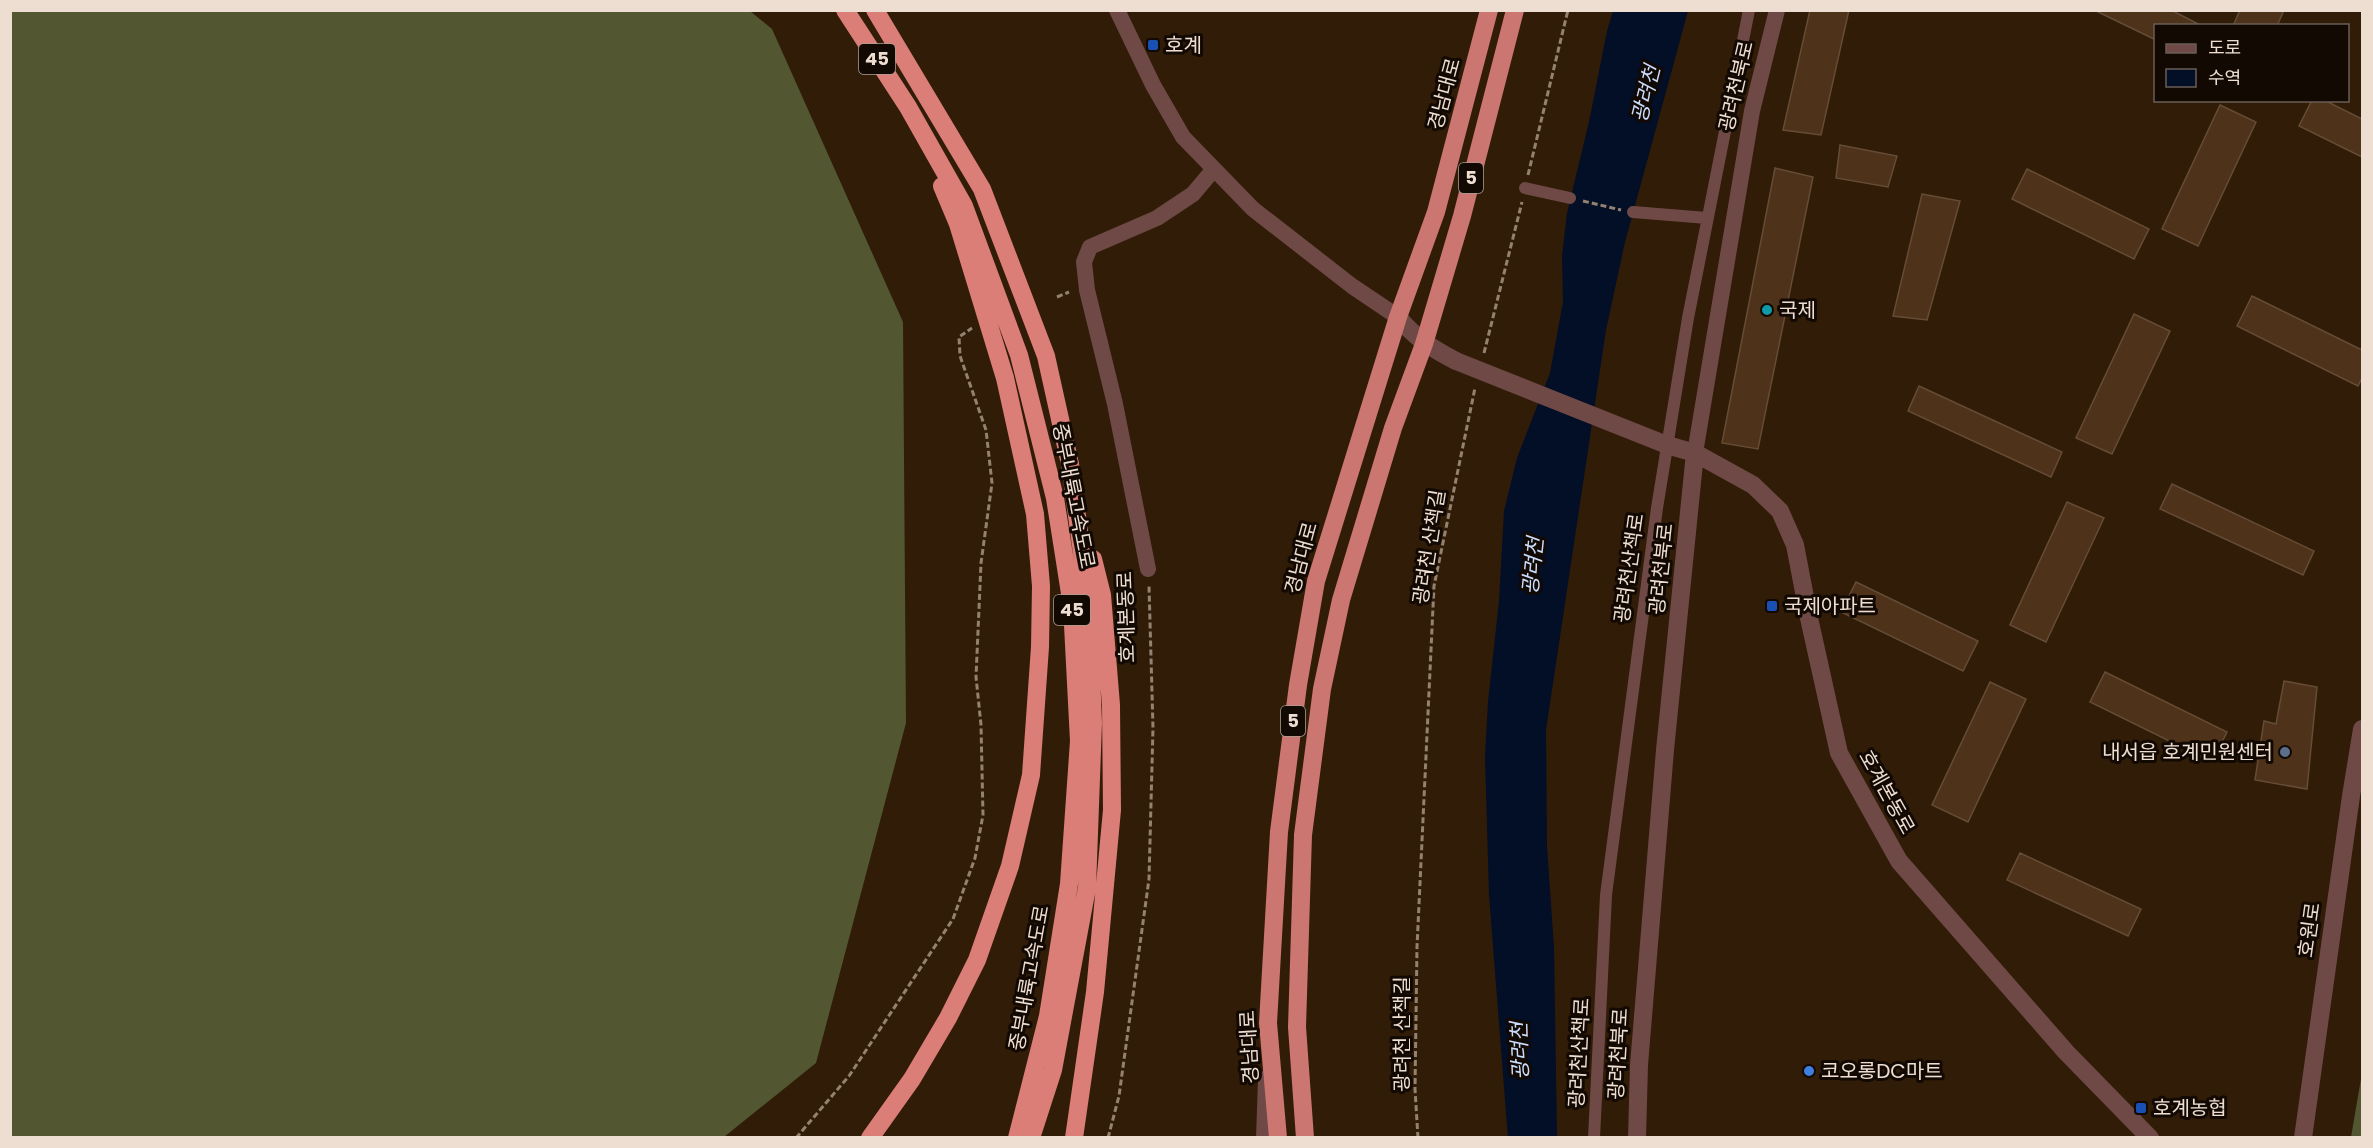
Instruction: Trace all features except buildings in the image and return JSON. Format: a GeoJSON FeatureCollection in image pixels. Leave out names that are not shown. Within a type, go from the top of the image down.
{"type":"FeatureCollection","features":[{"type":"Feature","properties":{"kind":"highway","name":"중부내륙고속도로"},"geometry":{"type":"LineString","coordinates":[[845,10],[908,107],[964,206],[1019,355],[1055,498],[1072,606],[1079,741],[1069,884],[1048,1016],[1017,1137]]}},
{"type":"Feature","properties":{"kind":"highway","name":"중부내륙고속도로"},"geometry":{"type":"LineString","coordinates":[[875,10],[982,189],[1046,356],[1070,464],[1089,597],[1093,723],[1087,888],[1053,1070],[1031,1137]]}},
{"type":"Feature","properties":{"kind":"highway","name":"경남대로"},"geometry":{"type":"LineString","coordinates":[[1278,1137],[1268,1023],[1279,832],[1298,685],[1316,581],[1398,317],[1436,212],[1489,10]]}},
{"type":"Feature","properties":{"kind":"highway","name":"5"},"geometry":{"type":"LineString","coordinates":[[1305,1137],[1298,1027],[1303,835],[1322,689],[1344,589],[1393,428],[1424,344],[1462,216],[1515,10]]}},
{"type":"Feature","properties":{"kind":"highway"},"geometry":{"type":"LineString","coordinates":[[870,1137],[912,1079],[948,1018],[977,960],[1007,876],[1031,775],[1040,647],[1041,586],[1035,514],[1005,378],[958,224],[908,107]]}},
{"type":"Feature","properties":{"kind":"highway"},"geometry":{"type":"LineString","coordinates":[[1070,464],[1102,595],[1111,705],[1112,810],[1095,992],[1074,1137]]}},
{"type":"Feature","properties":{"kind":"street"},"geometry":{"type":"LineString","coordinates":[[1117,10],[1153,85],[1183,137],[1253,209],[1352,286],[1398,317]]}},
{"type":"Feature","properties":{"kind":"street","name":"광려천산책로"},"geometry":{"type":"LineString","coordinates":[[1594,1137],[1606,895],[1667,445],[1688,318],[1749,10]]}},
{"type":"Feature","properties":{"kind":"street","name":"광려천북로"},"geometry":{"type":"LineString","coordinates":[[1637,1137],[1639,1065],[1664,761],[1695,453],[1752,111],[1777,10]]}},
{"type":"Feature","properties":{"kind":"street","name":"호계본동로"},"geometry":{"type":"LineString","coordinates":[[1148,569],[1115,404],[1087,290],[1084,262],[1090,247],[1157,218],[1193,194],[1214,169]]}},
{"type":"Feature","properties":{"kind":"street"},"geometry":{"type":"LineString","coordinates":[[1525,188],[1570,198]]}},
{"type":"Feature","properties":{"kind":"street"},"geometry":{"type":"LineString","coordinates":[[1633,212],[1707,218]]}},
{"type":"Feature","properties":{"kind":"street","name":"호계본동로"},"geometry":{"type":"LineString","coordinates":[[1398,317],[1409,332],[1424,344],[1456,361],[1667,445],[1695,453],[1754,485],[1780,512],[1795,545],[1839,753],[1899,861],[2066,1052],[2150,1137]]}},
{"type":"Feature","properties":{"kind":"street","name":"호원로"},"geometry":{"type":"LineString","coordinates":[[2303,1137],[2362,729]]}},
{"type":"Feature","properties":{"kind":"street"},"geometry":{"type":"LineString","coordinates":[[1265,1137],[1268,1023]]}},
{"type":"Feature","properties":{"kind":"street"},"geometry":{"type":"LineString","coordinates":[[1298,1027],[1312,1137]]}},
{"type":"Feature","properties":{"kind":"path"},"geometry":{"type":"LineString","coordinates":[[1482,359],[1568,10]]}},
{"type":"Feature","properties":{"kind":"path"},"geometry":{"type":"LineString","coordinates":[[1570,198],[1633,212]]}},
{"type":"Feature","properties":{"kind":"path"},"geometry":{"type":"LineString","coordinates":[[796,1137],[849,1076],[953,919],[975,858],[984,815],[981,725],[976,677],[981,563],[992,483],[986,430],[960,356],[959,337],[976,325]]}},
{"type":"Feature","properties":{"kind":"path","name":"광려천 산책길"},"geometry":{"type":"LineString","coordinates":[[1418,1137],[1415,1089],[1417,947],[1434,586],[1465,428],[1477,382]]}},
{"type":"Feature","properties":{"kind":"path","name":"호계본동로"},"geometry":{"type":"LineString","coordinates":[[1108,1137],[1119,1096],[1149,879],[1153,728],[1148,569]]}},
{"type":"Feature","properties":{"kind":"green space"},"geometry":{"type":"Polygon","coordinates":[[[11,11],[750,11],[772,29],[903,322],[906,723],[816,1063],[724,1137],[11,1137],[11,11]]]}},
{"type":"Feature","properties":{"kind":"green space"},"geometry":{"type":"Polygon","coordinates":[[[2362,1073],[2362,1137],[2351,1137],[2362,1073]]]}},
{"type":"Feature","properties":{"kind":"water","name":"광려천"},"geometry":{"type":"Polygon","coordinates":[[[1613,11],[1688,11],[1625,242],[1606,330],[1546,730],[1547,846],[1554,948],[1557,1137],[1508,1138],[1489,895],[1485,756],[1488,702],[1499,601],[1504,511],[1517,458],[1550,373],[1563,302],[1562,256],[1567,213],[1613,11]]]}},
{"type":"Feature","properties":{"kind":"place","name":"호계"},"geometry":{"type":"Point","coordinates":[1153,45]}},
{"type":"Feature","properties":{"kind":"place","name":"국제"},"geometry":{"type":"Point","coordinates":[1767,310]}},
{"type":"Feature","properties":{"kind":"place","name":"국제아파트"},"geometry":{"type":"Point","coordinates":[1772,606]}},
{"type":"Feature","properties":{"kind":"place","name":"내서읍 호계민원센터"},"geometry":{"type":"Point","coordinates":[2285,752]}},
{"type":"Feature","properties":{"kind":"place","name":"코오롱DC마트"},"geometry":{"type":"Point","coordinates":[1809,1071]}},
{"type":"Feature","properties":{"kind":"place","name":"호계농협"},"geometry":{"type":"Point","coordinates":[2141,1108]}}]}
